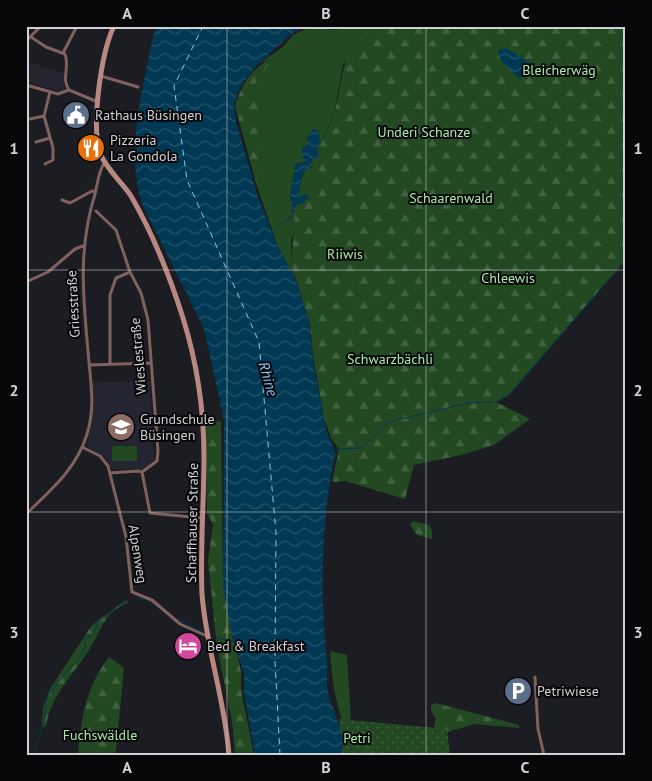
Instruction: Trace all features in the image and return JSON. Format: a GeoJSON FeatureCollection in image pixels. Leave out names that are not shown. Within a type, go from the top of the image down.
{"type":"FeatureCollection","features":[{"type":"Feature","properties":{"kind":"main road"},"geometry":{"type":"LineString","coordinates":[[105,162],[98,140],[99,102],[105,53],[114,26]]}},
{"type":"Feature","properties":{"kind":"main road","name":"Schaffhauser Straße"},"geometry":{"type":"LineString","coordinates":[[105,162],[125,186],[142,217],[170,281],[186,329],[197,376],[203,421],[204,455],[202,596],[224,714],[229,755]]}},
{"type":"Feature","properties":{"kind":"street"},"geometry":{"type":"LineString","coordinates":[[26,41],[41,26]]}},
{"type":"Feature","properties":{"kind":"street"},"geometry":{"type":"LineString","coordinates":[[63,53],[77,26]]}},
{"type":"Feature","properties":{"kind":"street"},"geometry":{"type":"LineString","coordinates":[[31,37],[46,47],[63,53],[67,57],[65,84],[69,90],[99,102]]}},
{"type":"Feature","properties":{"kind":"street"},"geometry":{"type":"LineString","coordinates":[[101,76],[138,87]]}},
{"type":"Feature","properties":{"kind":"street"},"geometry":{"type":"LineString","coordinates":[[26,85],[59,94],[69,90]]}},
{"type":"Feature","properties":{"kind":"street"},"geometry":{"type":"LineString","coordinates":[[45,164],[54,160],[44,116],[50,92]]}},
{"type":"Feature","properties":{"kind":"street"},"geometry":{"type":"LineString","coordinates":[[26,93],[27,98]]}},
{"type":"Feature","properties":{"kind":"street"},"geometry":{"type":"LineString","coordinates":[[30,119],[44,116]]}},
{"type":"Feature","properties":{"kind":"street"},"geometry":{"type":"LineString","coordinates":[[36,142],[50,138]]}},
{"type":"Feature","properties":{"kind":"street","name":"Griesstraße"},"geometry":{"type":"LineString","coordinates":[[26,514],[67,473],[87,435],[92,408],[84,303],[83,246],[86,225],[100,169],[105,162]]}},
{"type":"Feature","properties":{"kind":"street"},"geometry":{"type":"LineString","coordinates":[[62,200],[70,203],[92,191],[95,192]]}},
{"type":"Feature","properties":{"kind":"street","name":"Wieslestraße"},"geometry":{"type":"LineString","coordinates":[[96,210],[116,230],[130,272],[141,292],[148,320],[157,460],[142,472]]}},
{"type":"Feature","properties":{"kind":"street"},"geometry":{"type":"LineString","coordinates":[[26,282],[48,272],[75,248],[83,246]]}},
{"type":"Feature","properties":{"kind":"street"},"geometry":{"type":"LineString","coordinates":[[110,364],[110,295],[116,278],[130,272]]}},
{"type":"Feature","properties":{"kind":"street"},"geometry":{"type":"LineString","coordinates":[[89,365],[151,363]]}},
{"type":"Feature","properties":{"kind":"street","name":"Alpenweg"},"geometry":{"type":"LineString","coordinates":[[82,446],[105,460],[110,473],[126,537],[132,592],[152,600],[180,624],[209,637]]}},
{"type":"Feature","properties":{"kind":"street"},"geometry":{"type":"LineString","coordinates":[[110,473],[138,470],[142,472],[150,513],[202,518]]}},
{"type":"Feature","properties":{"kind":"street"},"geometry":{"type":"LineString","coordinates":[[535,677],[538,730],[544,755]]}},
{"type":"Feature","properties":{"kind":"shaded area"},"geometry":{"type":"Polygon","coordinates":[[[26,61],[65,74],[63,84],[66,90],[61,92],[27,82],[26,61]]]}},
{"type":"Feature","properties":{"kind":"shaded area","name":"Grundschule Büsingen"},"geometry":{"type":"Polygon","coordinates":[[[150,381],[154,462],[144,469],[112,469],[106,458],[87,446],[93,409],[93,382],[150,381]]]}},
{"type":"Feature","properties":{"kind":"green space"},"geometry":{"type":"Polygon","coordinates":[[[312,26],[326,26],[328,29],[337,30],[341,26],[374,26],[343,65],[334,114],[318,150],[321,154],[310,200],[299,213],[291,241],[291,262],[296,280],[277,245],[256,183],[264,180],[253,87],[272,59],[259,63],[283,47],[293,35],[312,26]],[[313,129],[306,140],[309,141],[308,161],[295,164],[290,199],[293,201],[291,211],[297,205],[304,202],[299,197],[300,184],[307,167],[317,151],[313,129]]]}},
{"type":"Feature","properties":{"kind":"green space","name":"Schaarenwald"},"geometry":{"type":"Polygon","coordinates":[[[376,26],[626,26],[626,259],[509,395],[496,402],[530,419],[494,445],[461,455],[414,465],[405,499],[345,481],[332,482],[339,449],[331,438],[324,418],[313,356],[310,325],[291,262],[295,214],[301,211],[305,205],[312,188],[321,154],[318,150],[334,114],[344,66],[348,56],[363,36],[376,26]]]}},
{"type":"Feature","properties":{"kind":"green space"},"geometry":{"type":"Polygon","coordinates":[[[273,58],[253,87],[263,92],[264,181],[256,183],[235,106],[249,77],[259,66],[273,58]]]}},
{"type":"Feature","properties":{"kind":"green space"},"geometry":{"type":"Polygon","coordinates":[[[221,421],[223,585],[241,672],[241,690],[254,755],[235,755],[232,721],[217,647],[208,561],[213,524],[207,514],[206,423],[221,421]]]}},
{"type":"Feature","properties":{"kind":"green space"},"geometry":{"type":"Polygon","coordinates":[[[112,446],[137,446],[137,461],[112,461],[112,446]]]}},
{"type":"Feature","properties":{"kind":"green space"},"geometry":{"type":"Polygon","coordinates":[[[413,521],[429,525],[432,531],[432,539],[417,535],[410,525],[413,521]]]}},
{"type":"Feature","properties":{"kind":"green space"},"geometry":{"type":"Polygon","coordinates":[[[126,600],[128,603],[114,610],[100,629],[89,650],[63,686],[53,705],[46,726],[42,727],[43,708],[50,689],[92,625],[126,600]]]}},
{"type":"Feature","properties":{"kind":"green space"},"geometry":{"type":"Polygon","coordinates":[[[330,651],[347,655],[351,722],[343,722],[337,704],[330,651]]]}},
{"type":"Feature","properties":{"kind":"green space","name":"Fuchswäldle"},"geometry":{"type":"Polygon","coordinates":[[[109,657],[124,668],[116,751],[112,755],[78,755],[86,703],[101,668],[109,657]]]}},
{"type":"Feature","properties":{"kind":"green space"},"geometry":{"type":"Polygon","coordinates":[[[436,703],[519,725],[519,728],[475,724],[368,755],[367,753],[344,755],[434,728],[436,719],[431,710],[431,705],[436,703]]]}},
{"type":"Feature","properties":{"kind":"green space","name":"Petri"},"geometry":{"type":"Polygon","coordinates":[[[339,719],[447,729],[450,755],[368,755],[367,753],[341,755],[339,719]]]}},
{"type":"Feature","properties":{"kind":"water","name":"Rhine"},"geometry":{"type":"Polygon","coordinates":[[[157,26],[307,26],[291,34],[259,63],[244,81],[237,94],[234,106],[236,122],[257,194],[277,245],[296,280],[309,322],[313,362],[326,430],[336,455],[326,509],[323,611],[327,688],[341,731],[341,755],[255,755],[244,693],[244,673],[233,641],[223,585],[224,420],[204,329],[143,206],[135,164],[135,142],[140,99],[153,36],[157,26]]]}},
{"type":"Feature","properties":{"kind":"water"},"geometry":{"type":"Polygon","coordinates":[[[506,48],[530,63],[520,79],[499,57],[498,50],[506,48]]]}},
{"type":"Feature","properties":{"kind":"water"},"geometry":{"type":"Polygon","coordinates":[[[313,129],[318,131],[320,138],[317,151],[319,155],[318,159],[312,158],[313,163],[308,164],[313,168],[306,169],[301,177],[299,197],[306,194],[309,198],[297,205],[294,212],[291,211],[293,202],[290,200],[295,164],[308,161],[302,158],[302,147],[307,146],[309,141],[306,140],[313,129]]]}},
{"type":"Feature","properties":{"kind":"waterway"},"geometry":{"type":"LineString","coordinates":[[278,227],[291,217],[293,212]]}},
{"type":"Feature","properties":{"kind":"waterway"},"geometry":{"type":"LineString","coordinates":[[271,232],[276,229]]}},
{"type":"Feature","properties":{"kind":"waterway"},"geometry":{"type":"LineString","coordinates":[[500,400],[509,395],[626,260]]}},
{"type":"Feature","properties":{"kind":"waterway"},"geometry":{"type":"LineString","coordinates":[[371,439],[389,422],[468,403],[494,402]]}},
{"type":"Feature","properties":{"kind":"waterway"},"geometry":{"type":"LineString","coordinates":[[361,448],[370,440]]}},
{"type":"Feature","properties":{"kind":"waterway"},"geometry":{"type":"LineString","coordinates":[[335,449],[360,448]]}},
{"type":"Feature","properties":{"kind":"waterway"},"geometry":{"type":"LineString","coordinates":[[135,598],[147,600],[158,607]]}},
{"type":"Feature","properties":{"kind":"waterway"},"geometry":{"type":"LineString","coordinates":[[32,755],[44,723],[47,697],[69,668],[78,661],[86,646],[84,642],[95,631],[98,622],[127,602]]}},
{"type":"Feature","properties":{"kind":"waterway"},"geometry":{"type":"LineString","coordinates":[[177,619],[204,632]]}},
{"type":"Feature","properties":{"kind":"waterway"},"geometry":{"type":"LineString","coordinates":[[216,637],[233,641]]}},
{"type":"Feature","properties":{"kind":"ferry route"},"geometry":{"type":"LineString","coordinates":[[205,26],[201,30],[174,86],[187,180],[259,342],[276,533],[275,661],[280,755]]}},
{"type":"Feature","properties":{"kind":"place","name":"Rathaus Büsingen"},"geometry":{"type":"Point","coordinates":[76,115]}},
{"type":"Feature","properties":{"kind":"place","name":"Pizzeria La Gondola"},"geometry":{"type":"Point","coordinates":[91,148]}},
{"type":"Feature","properties":{"kind":"place","name":"Grundschule Büsingen"},"geometry":{"type":"Point","coordinates":[121,427]}},
{"type":"Feature","properties":{"kind":"place","name":"Bed & Breakfast"},"geometry":{"type":"Point","coordinates":[188,646]}},
{"type":"Feature","properties":{"kind":"place","name":"Petriwiese"},"geometry":{"type":"Point","coordinates":[518,691]}},
{"type":"Feature","properties":{"kind":"park label","name":"Bleicherwäg"},"geometry":{"type":"Point","coordinates":[559,70]}},
{"type":"Feature","properties":{"kind":"park label","name":"Underi Schanze"},"geometry":{"type":"Point","coordinates":[424,132]}},
{"type":"Feature","properties":{"kind":"park label","name":"Riiwis"},"geometry":{"type":"Point","coordinates":[345,254]}},
{"type":"Feature","properties":{"kind":"park label","name":"Chleewis"},"geometry":{"type":"Point","coordinates":[508,278]}},
{"type":"Feature","properties":{"kind":"park label","name":"Schwarzbächli"},"geometry":{"type":"Point","coordinates":[390,359]}}]}
